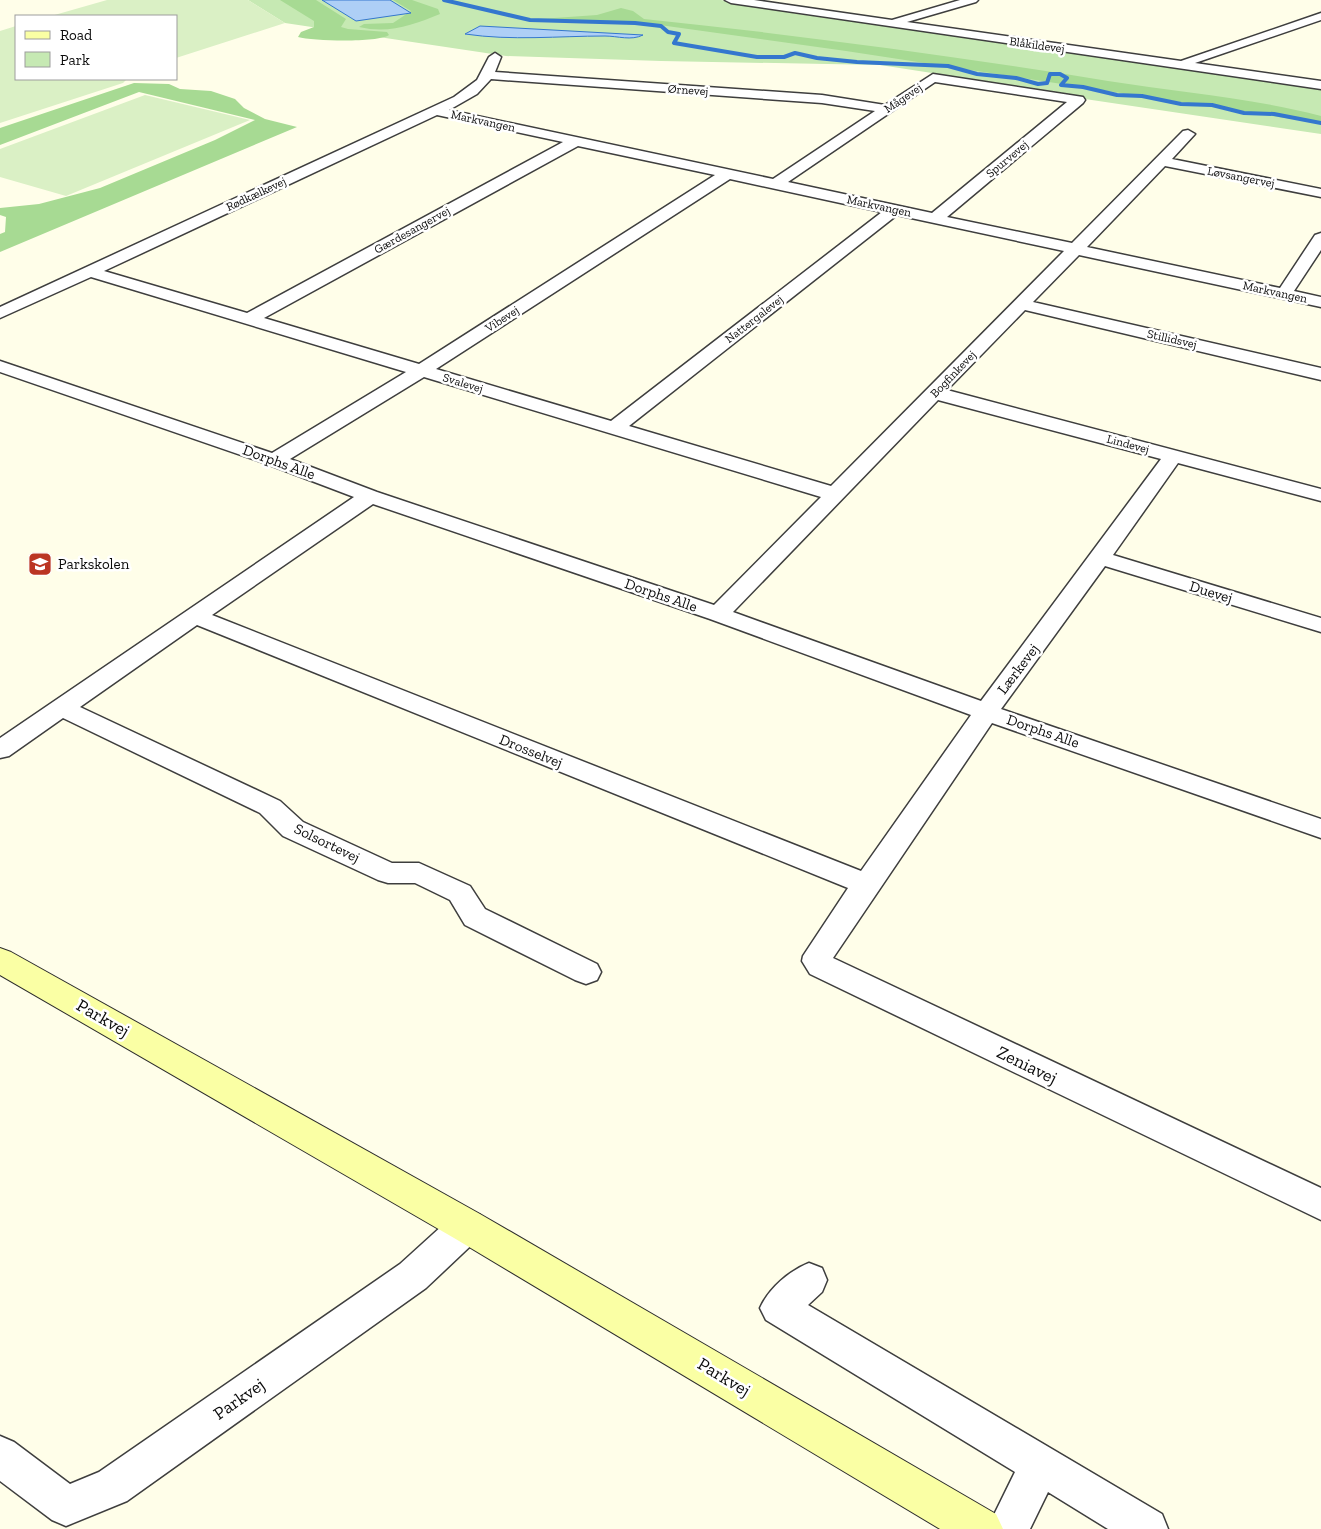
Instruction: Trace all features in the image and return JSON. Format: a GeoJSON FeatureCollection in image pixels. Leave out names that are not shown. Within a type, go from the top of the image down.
{"type":"FeatureCollection","features":[{"type":"Feature","properties":{"kind":"street","name":"Blåkildevej"},"geometry":{"type":"LineString","coordinates":[[731,0],[1321,84]]}},
{"type":"Feature","properties":{"kind":"street","name":"Blåkildevej"},"geometry":{"type":"LineString","coordinates":[[892,24],[972,0]]}},
{"type":"Feature","properties":{"kind":"street"},"geometry":{"type":"LineString","coordinates":[[1183,65],[1191,60],[1321,16]]}},
{"type":"Feature","properties":{"kind":"street"},"geometry":{"type":"LineString","coordinates":[[489,76],[495,57]]}},
{"type":"Feature","properties":{"kind":"street","name":"Ørnevej"},"geometry":{"type":"LineString","coordinates":[[489,76],[814,99],[887,109]]}},
{"type":"Feature","properties":{"kind":"street","name":"Rødkælkevej"},"geometry":{"type":"LineString","coordinates":[[0,313],[437,111],[477,89],[489,76]]}},
{"type":"Feature","properties":{"kind":"street","name":"Mågevej"},"geometry":{"type":"LineString","coordinates":[[776,184],[933,78],[1078,100]]}},
{"type":"Feature","properties":{"kind":"street","name":"Spurvevej"},"geometry":{"type":"LineString","coordinates":[[936,218],[1078,100]]}},
{"type":"Feature","properties":{"kind":"street","name":"Markvangen"},"geometry":{"type":"LineString","coordinates":[[437,111],[1321,302]]}},
{"type":"Feature","properties":{"kind":"street","name":"Bogfinkevej"},"geometry":{"type":"LineString","coordinates":[[718,614],[1188,134]]}},
{"type":"Feature","properties":{"kind":"street","name":"Gærdesangervej"},"geometry":{"type":"LineString","coordinates":[[249,319],[576,141]]}},
{"type":"Feature","properties":{"kind":"street","name":"Løvsangervej"},"geometry":{"type":"LineString","coordinates":[[1162,161],[1321,193]]}},
{"type":"Feature","properties":{"kind":"street","name":"Vibevej"},"geometry":{"type":"LineString","coordinates":[[274,460],[421,371],[727,174]]}},
{"type":"Feature","properties":{"kind":"street","name":"Nattergalevej"},"geometry":{"type":"LineString","coordinates":[[613,429],[894,210]]}},
{"type":"Feature","properties":{"kind":"street"},"geometry":{"type":"LineString","coordinates":[[1284,294],[1321,238]]}},
{"type":"Feature","properties":{"kind":"street","name":"Svalevej"},"geometry":{"type":"LineString","coordinates":[[91,272],[835,494]]}},
{"type":"Feature","properties":{"kind":"street","name":"Stillidsvej"},"geometry":{"type":"LineString","coordinates":[[1022,304],[1321,374]]}},
{"type":"Feature","properties":{"kind":"street","name":"Dorphs Alle"},"geometry":{"type":"LineString","coordinates":[[0,366],[274,460],[370,496],[718,614],[986,712],[1321,828]]}},
{"type":"Feature","properties":{"kind":"street","name":"Lindevej"},"geometry":{"type":"LineString","coordinates":[[935,393],[1321,495]]}},
{"type":"Feature","properties":{"kind":"street","name":"Lærkevej"},"geometry":{"type":"LineString","coordinates":[[866,884],[986,712],[1101,558],[1173,456]]}},
{"type":"Feature","properties":{"kind":"street"},"geometry":{"type":"LineString","coordinates":[[7,738],[64,708],[370,496]]}},
{"type":"Feature","properties":{"kind":"street","name":"Duevej"},"geometry":{"type":"LineString","coordinates":[[1101,558],[1321,625]]}},
{"type":"Feature","properties":{"kind":"street","name":"Drosselvej"},"geometry":{"type":"LineString","coordinates":[[197,617],[866,884]]}},
{"type":"Feature","properties":{"kind":"street","name":"Solsortevej"},"geometry":{"type":"LineString","coordinates":[[64,708],[270,807],[293,829],[388,873],[419,873],[460,893],[475,917],[586,972]]}},
{"type":"Feature","properties":{"kind":"street","name":"Zeniavej"},"geometry":{"type":"LineString","coordinates":[[866,884],[818,956],[817,961],[821,966],[1321,1205]]}},
{"type":"Feature","properties":{"kind":"street","name":"Parkvej"},"geometry":{"type":"LineString","coordinates":[[0,960],[467,1226],[981,1529]]}},
{"type":"Feature","properties":{"kind":"street","name":"Parkvej"},"geometry":{"type":"LineString","coordinates":[[0,1456],[66,1506],[114,1487],[413,1276],[467,1226]]}},
{"type":"Feature","properties":{"kind":"street"},"geometry":{"type":"LineString","coordinates":[[809,1280],[779,1308],[1147,1529]]}},
{"type":"Feature","properties":{"kind":"street"},"geometry":{"type":"LineString","coordinates":[[1008,1529],[1040,1465]]}},
{"type":"Feature","properties":{"kind":"green space"},"geometry":{"type":"Polygon","coordinates":[[[107,0],[248,0],[285,23],[178,57],[178,15],[54,15],[107,0]]]}},
{"type":"Feature","properties":{"kind":"green space"},"geometry":{"type":"Polygon","coordinates":[[[248,0],[721,0],[792,13],[1321,88],[1321,134],[1085,99],[1074,95],[880,65],[506,56],[285,23],[248,0]]]}},
{"type":"Feature","properties":{"kind":"green space"},"geometry":{"type":"Polygon","coordinates":[[[280,0],[316,0],[346,19],[341,27],[387,32],[389,35],[382,38],[359,40],[298,37],[301,32],[314,27],[314,21],[280,0]]]}},
{"type":"Feature","properties":{"kind":"green space"},"geometry":{"type":"Polygon","coordinates":[[[393,0],[412,0],[438,9],[440,14],[420,22],[391,29],[359,27],[364,24],[393,23],[411,11],[393,0]]]}},
{"type":"Feature","properties":{"kind":"green space"},"geometry":{"type":"Polygon","coordinates":[[[621,8],[633,11],[644,19],[876,47],[1269,104],[1321,116],[1321,122],[638,22],[547,22],[540,19],[597,15],[621,8]]]}},
{"type":"Feature","properties":{"kind":"green space"},"geometry":{"type":"Polygon","coordinates":[[[15,26],[15,80],[126,80],[123,83],[0,123],[0,31],[15,26]]]}},
{"type":"Feature","properties":{"kind":"green space"},"geometry":{"type":"Polygon","coordinates":[[[134,83],[169,84],[180,89],[211,91],[235,99],[244,108],[265,119],[297,127],[0,252],[0,234],[5,232],[6,217],[0,215],[0,208],[39,204],[100,188],[215,140],[255,120],[139,92],[0,145],[0,128],[134,83]]]}},
{"type":"Feature","properties":{"kind":"green space"},"geometry":{"type":"Polygon","coordinates":[[[145,95],[250,120],[66,196],[0,177],[0,149],[145,95]]]}},
{"type":"Feature","properties":{"kind":"water"},"geometry":{"type":"Polygon","coordinates":[[[322,0],[390,0],[411,13],[356,21],[322,0]]]}},
{"type":"Feature","properties":{"kind":"water"},"geometry":{"type":"Polygon","coordinates":[[[480,26],[643,35],[629,38],[605,36],[518,38],[465,34],[480,26]]]}},
{"type":"Feature","properties":{"kind":"waterway"},"geometry":{"type":"LineString","coordinates":[[444,0],[530,20],[635,23],[661,26],[668,32],[679,34],[674,43],[757,57],[784,57],[795,53],[817,58],[857,62],[948,66],[977,74],[1016,78],[1038,84],[1047,83],[1050,74],[1060,74],[1067,78],[1061,85],[1083,87],[1117,95],[1142,96],[1181,104],[1212,105],[1244,113],[1274,114],[1321,123]]}},
{"type":"Feature","properties":{"kind":"place","name":"Parkskolen"},"geometry":{"type":"Point","coordinates":[40,564]}}]}
